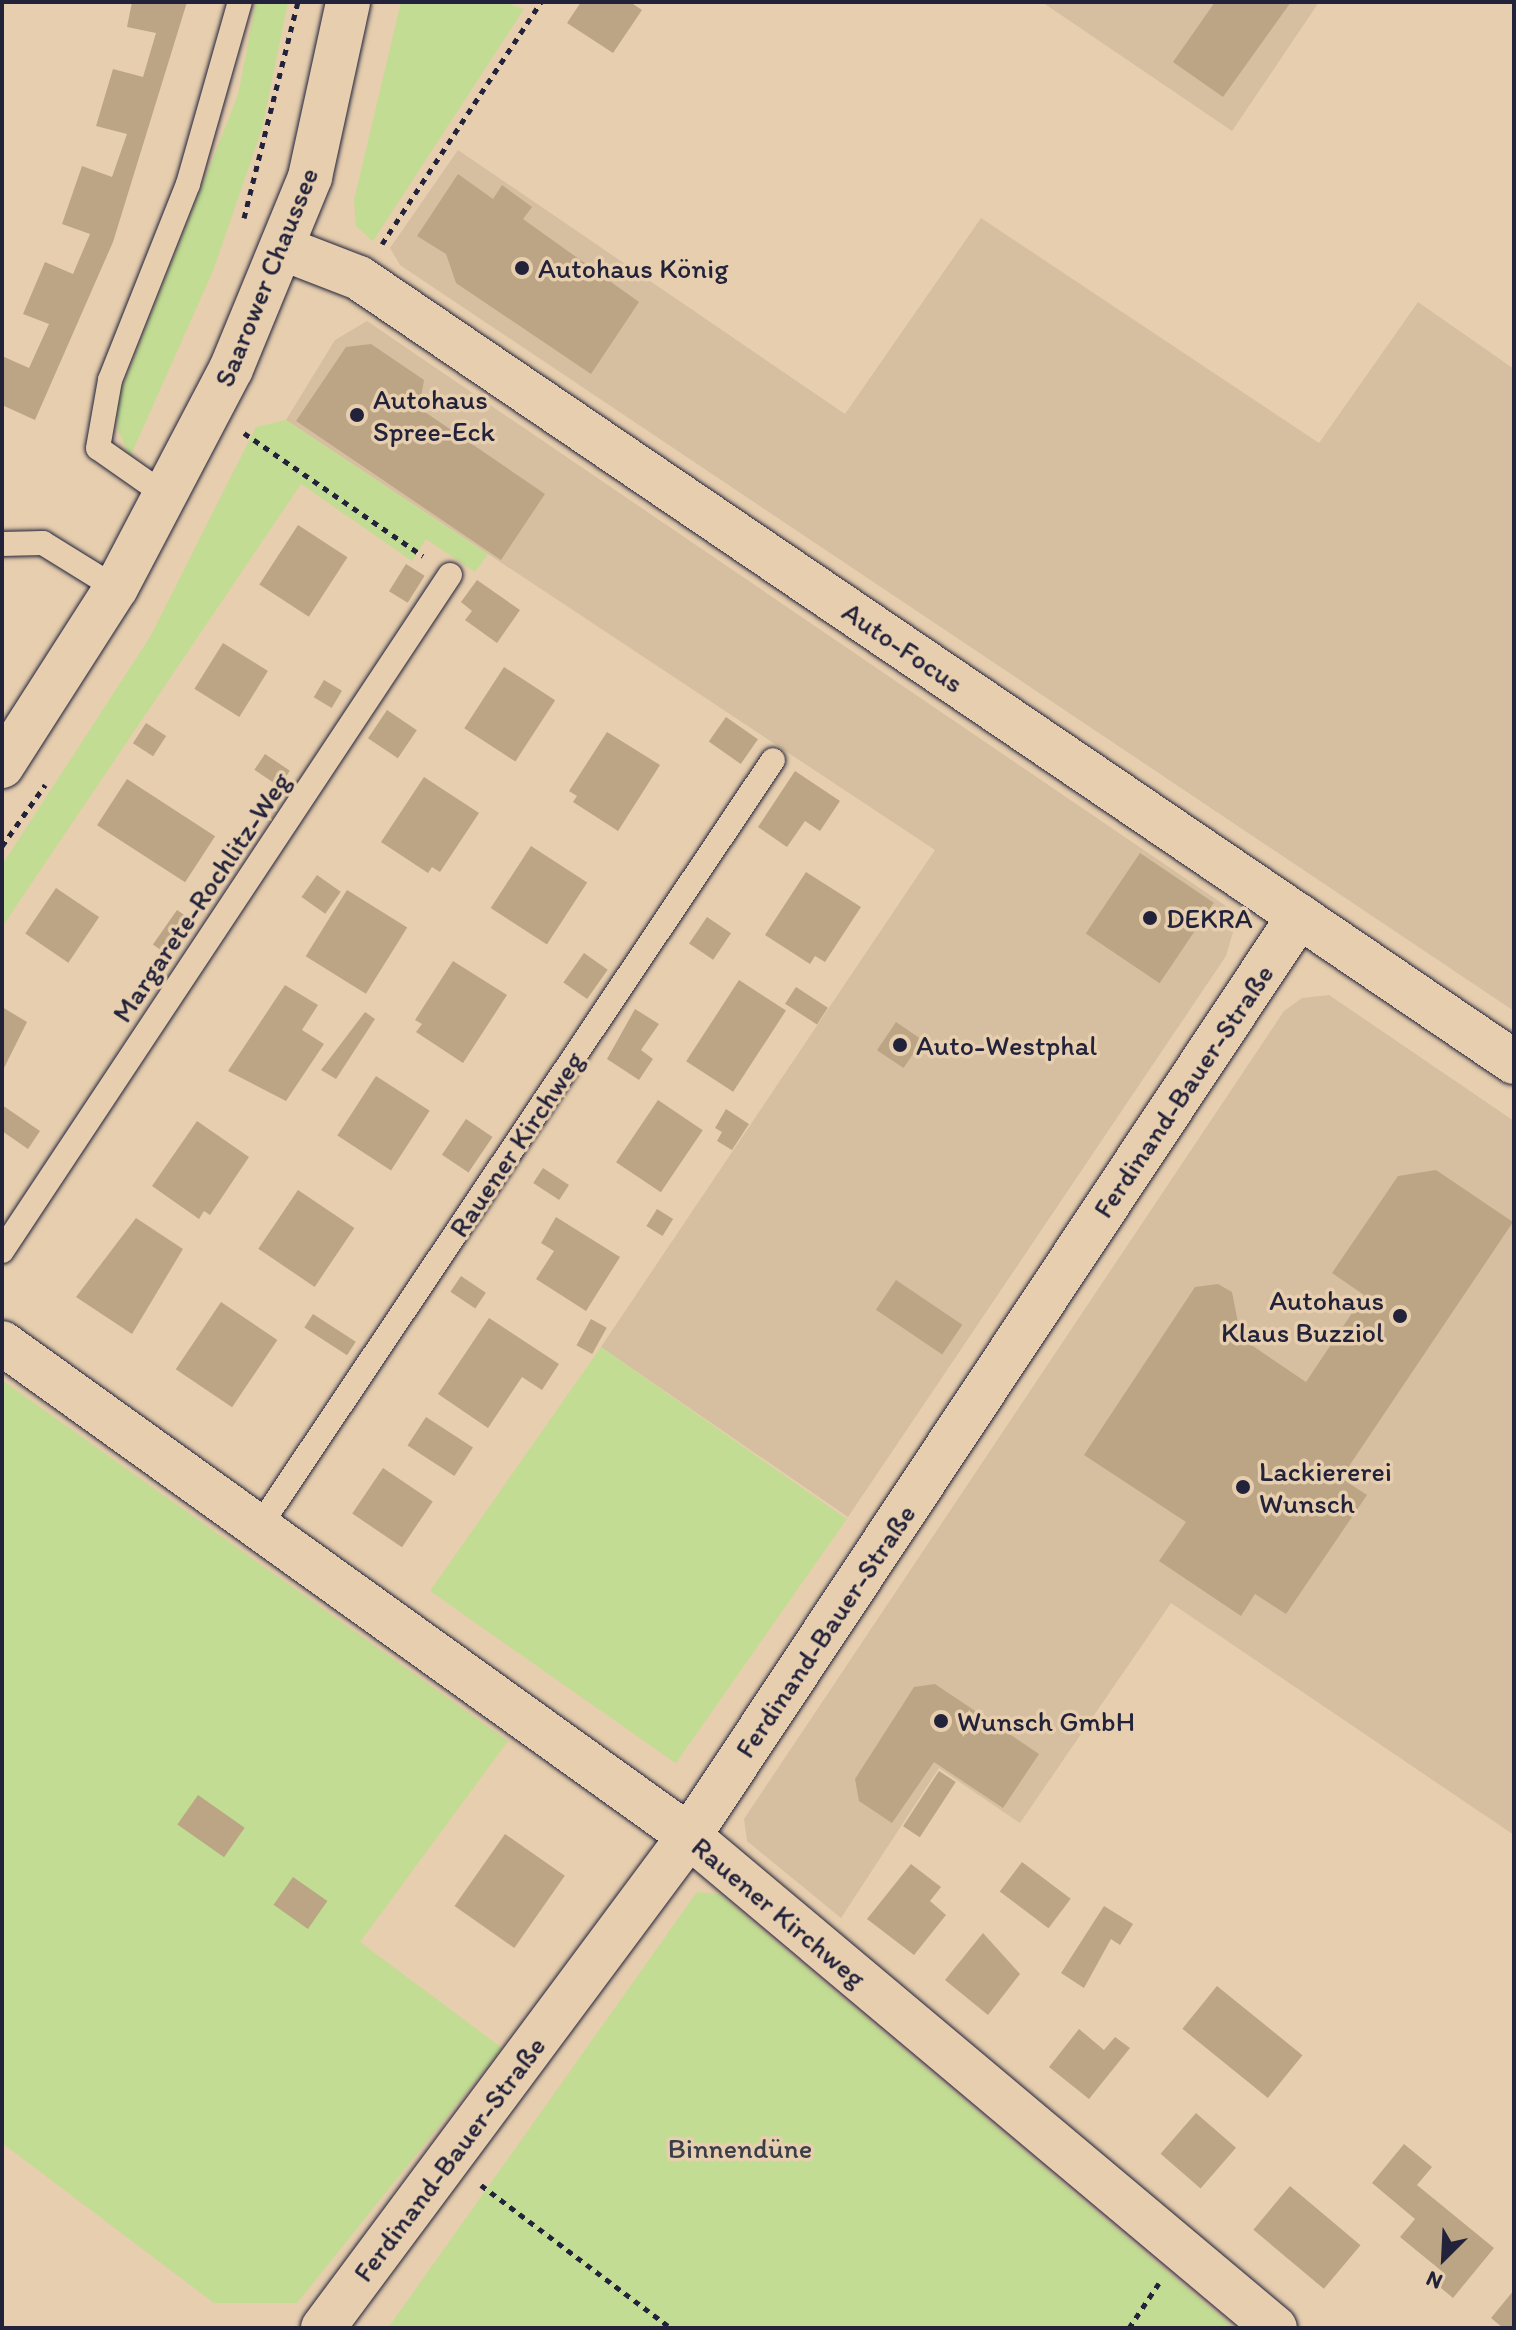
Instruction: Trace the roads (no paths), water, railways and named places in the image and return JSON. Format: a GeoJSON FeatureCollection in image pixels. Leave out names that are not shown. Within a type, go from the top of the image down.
{"type":"FeatureCollection","features":[{"type":"Feature","properties":{"kind":"street","name":"Saarower Chaussee"},"geometry":{"type":"LineString","coordinates":[[2,766],[116,588],[168,497],[284,249],[310,177],[348,2]]}},
{"type":"Feature","properties":{"kind":"street","name":"Auto-Focus"},"geometry":{"type":"LineString","coordinates":[[284,249],[359,278],[1514,1062]]}},
{"type":"Feature","properties":{"kind":"street","name":"Ferdinand-Bauer-Straße"},"geometry":{"type":"LineString","coordinates":[[323,2328],[689,1836],[1299,916]]}},
{"type":"Feature","properties":{"kind":"street","name":"Rauener Kirchweg"},"geometry":{"type":"LineString","coordinates":[[2,1343],[689,1836],[1275,2328]]}},
{"type":"Feature","properties":{"kind":"lane"},"geometry":{"type":"LineString","coordinates":[[168,497],[98,448],[110,380],[188,184],[240,2]]}},
{"type":"Feature","properties":{"kind":"lane"},"geometry":{"type":"LineString","coordinates":[[2,544],[43,543],[116,588]]}},
{"type":"Feature","properties":{"kind":"lane","name":"Margarete-Rochlitz-Weg"},"geometry":{"type":"LineString","coordinates":[[2,1251],[450,575]]}},
{"type":"Feature","properties":{"kind":"lane","name":"Rauener Kirchweg"},"geometry":{"type":"LineString","coordinates":[[259,1527],[773,760]]}},
{"type":"Feature","properties":{"kind":"place","name":"Autohaus König"},"geometry":{"type":"Point","coordinates":[522,268]}},
{"type":"Feature","properties":{"kind":"place","name":"Autohaus Spree-Eck"},"geometry":{"type":"Point","coordinates":[357,415]}},
{"type":"Feature","properties":{"kind":"place","name":"DEKRA"},"geometry":{"type":"Point","coordinates":[1150,918]}},
{"type":"Feature","properties":{"kind":"place","name":"Auto-Westphal"},"geometry":{"type":"Point","coordinates":[900,1045]}},
{"type":"Feature","properties":{"kind":"place","name":"Autohaus Klaus Buzziol"},"geometry":{"type":"Point","coordinates":[1400,1316]}},
{"type":"Feature","properties":{"kind":"place","name":"Lackiererei Wunsch"},"geometry":{"type":"Point","coordinates":[1243,1487]}},
{"type":"Feature","properties":{"kind":"place","name":"Wunsch GmbH"},"geometry":{"type":"Point","coordinates":[941,1721]}},
{"type":"Feature","properties":{"kind":"park label","name":"Binnendüne"},"geometry":{"type":"Point","coordinates":[740,2148]}}]}
